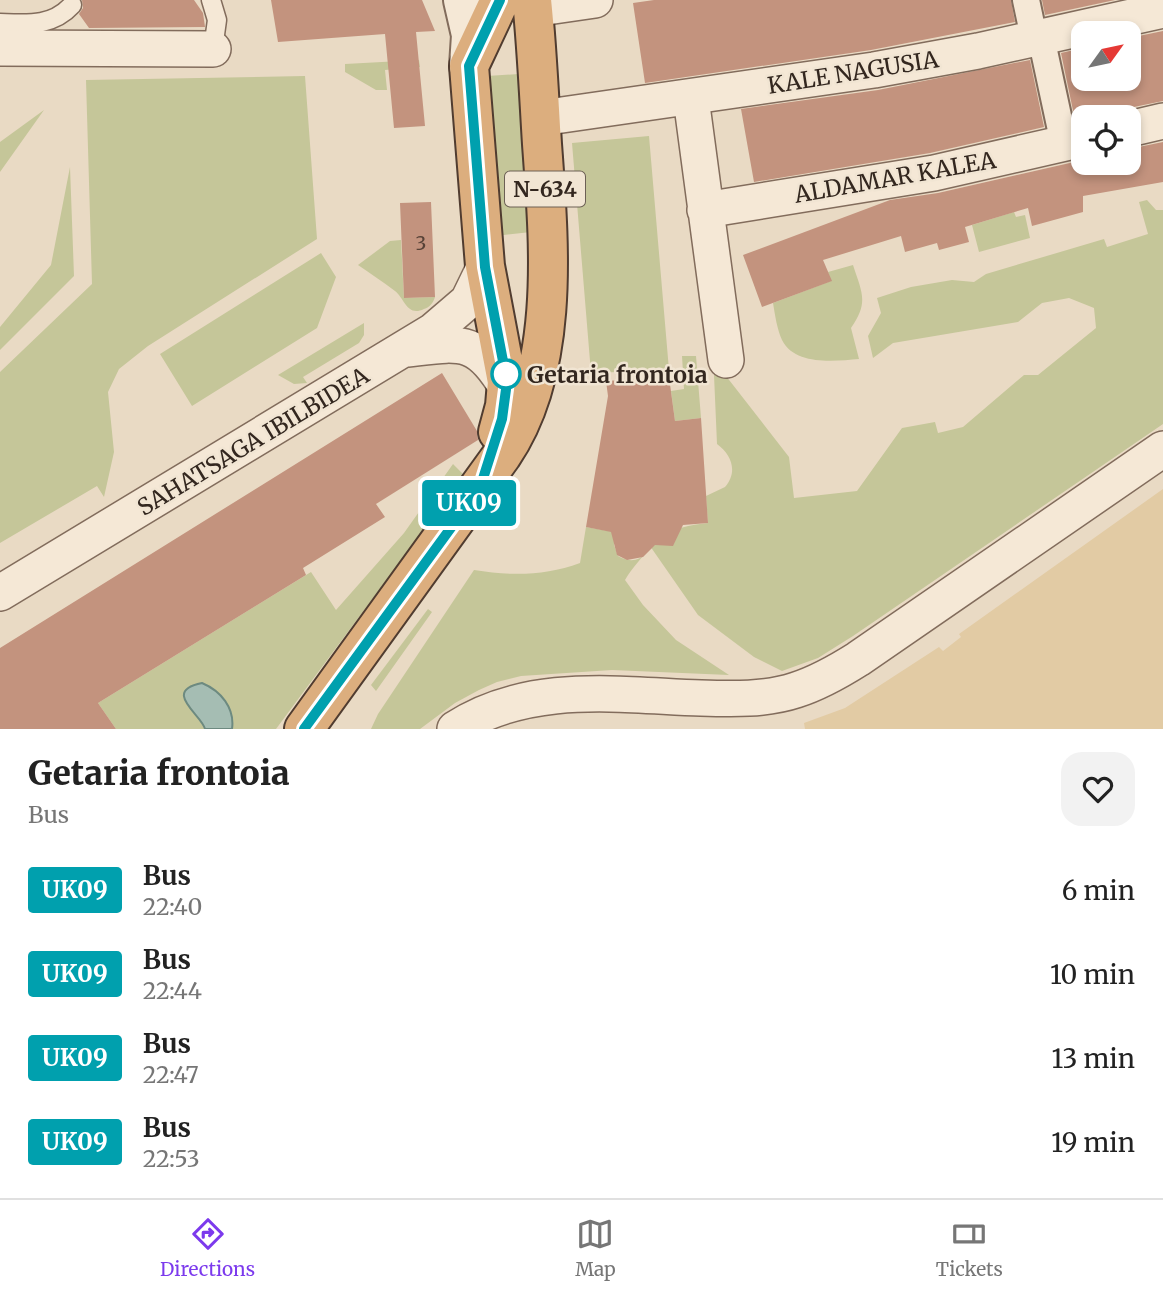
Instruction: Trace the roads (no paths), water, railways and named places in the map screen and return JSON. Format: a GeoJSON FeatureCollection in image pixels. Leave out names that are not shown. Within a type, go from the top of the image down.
{"type":"FeatureCollection","features":[{"type":"Feature","properties":{"kind":"highway","name":"N-634"},"geometry":{"type":"LineString","coordinates":[[480,488],[502,419],[506,388],[502,351],[492,313],[485,267],[469,66],[520,8]]}},
{"type":"Feature","properties":{"kind":"highway","name":"N-634"},"geometry":{"type":"LineString","coordinates":[[304,729],[480,488],[509,445],[528,406],[541,345],[548,261],[541,118],[520,8]]}},
{"type":"Feature","properties":{"kind":"highway"},"geometry":{"type":"LineString","coordinates":[[492,313],[527,287],[548,261]]}},
{"type":"Feature","properties":{"kind":"street"},"geometry":{"type":"LineString","coordinates":[[463,0],[471,35],[469,66]]}},
{"type":"Feature","properties":{"kind":"street"},"geometry":{"type":"LineString","coordinates":[[520,8],[595,0]]}},
{"type":"Feature","properties":{"kind":"street"},"geometry":{"type":"LineString","coordinates":[[1026,0],[1071,133]]}},
{"type":"Feature","properties":{"kind":"street","name":"KALE NAGUSIA"},"geometry":{"type":"LineString","coordinates":[[541,118],[691,98],[943,58],[1163,10]]}},
{"type":"Feature","properties":{"kind":"street"},"geometry":{"type":"LineString","coordinates":[[0,48],[213,49]]}},
{"type":"Feature","properties":{"kind":"street"},"geometry":{"type":"LineString","coordinates":[[691,98],[726,360]]}},
{"type":"Feature","properties":{"kind":"street"},"geometry":{"type":"LineString","coordinates":[[1141,126],[1163,121]]}},
{"type":"Feature","properties":{"kind":"street","name":"ALDAMAR KALEA"},"geometry":{"type":"LineString","coordinates":[[705,210],[934,173],[1071,142]]}},
{"type":"Feature","properties":{"kind":"street","name":"SAHATSAGA IBILBIDEA"},"geometry":{"type":"LineString","coordinates":[[0,593],[404,349],[462,308],[473,293],[485,267]]}},
{"type":"Feature","properties":{"kind":"street"},"geometry":{"type":"LineString","coordinates":[[404,349],[466,331],[492,313]]}},
{"type":"Feature","properties":{"kind":"street"},"geometry":{"type":"LineString","coordinates":[[404,349],[442,345],[468,347],[488,360],[506,388]]}},
{"type":"Feature","properties":{"kind":"street"},"geometry":{"type":"LineString","coordinates":[[456,729],[493,709],[546,696],[739,699],[782,694],[810,685],[870,651],[1163,449]]}},
{"type":"Feature","properties":{"kind":"lane"},"geometry":{"type":"LineString","coordinates":[[211,0],[217,20],[213,49]]}},
{"type":"Feature","properties":{"kind":"lane"},"geometry":{"type":"LineString","coordinates":[[0,23],[39,24],[57,18],[72,5]]}},
{"type":"Feature","properties":{"kind":"place","name":"Getaria frontoia"},"geometry":{"type":"Point","coordinates":[506,374]}}]}
